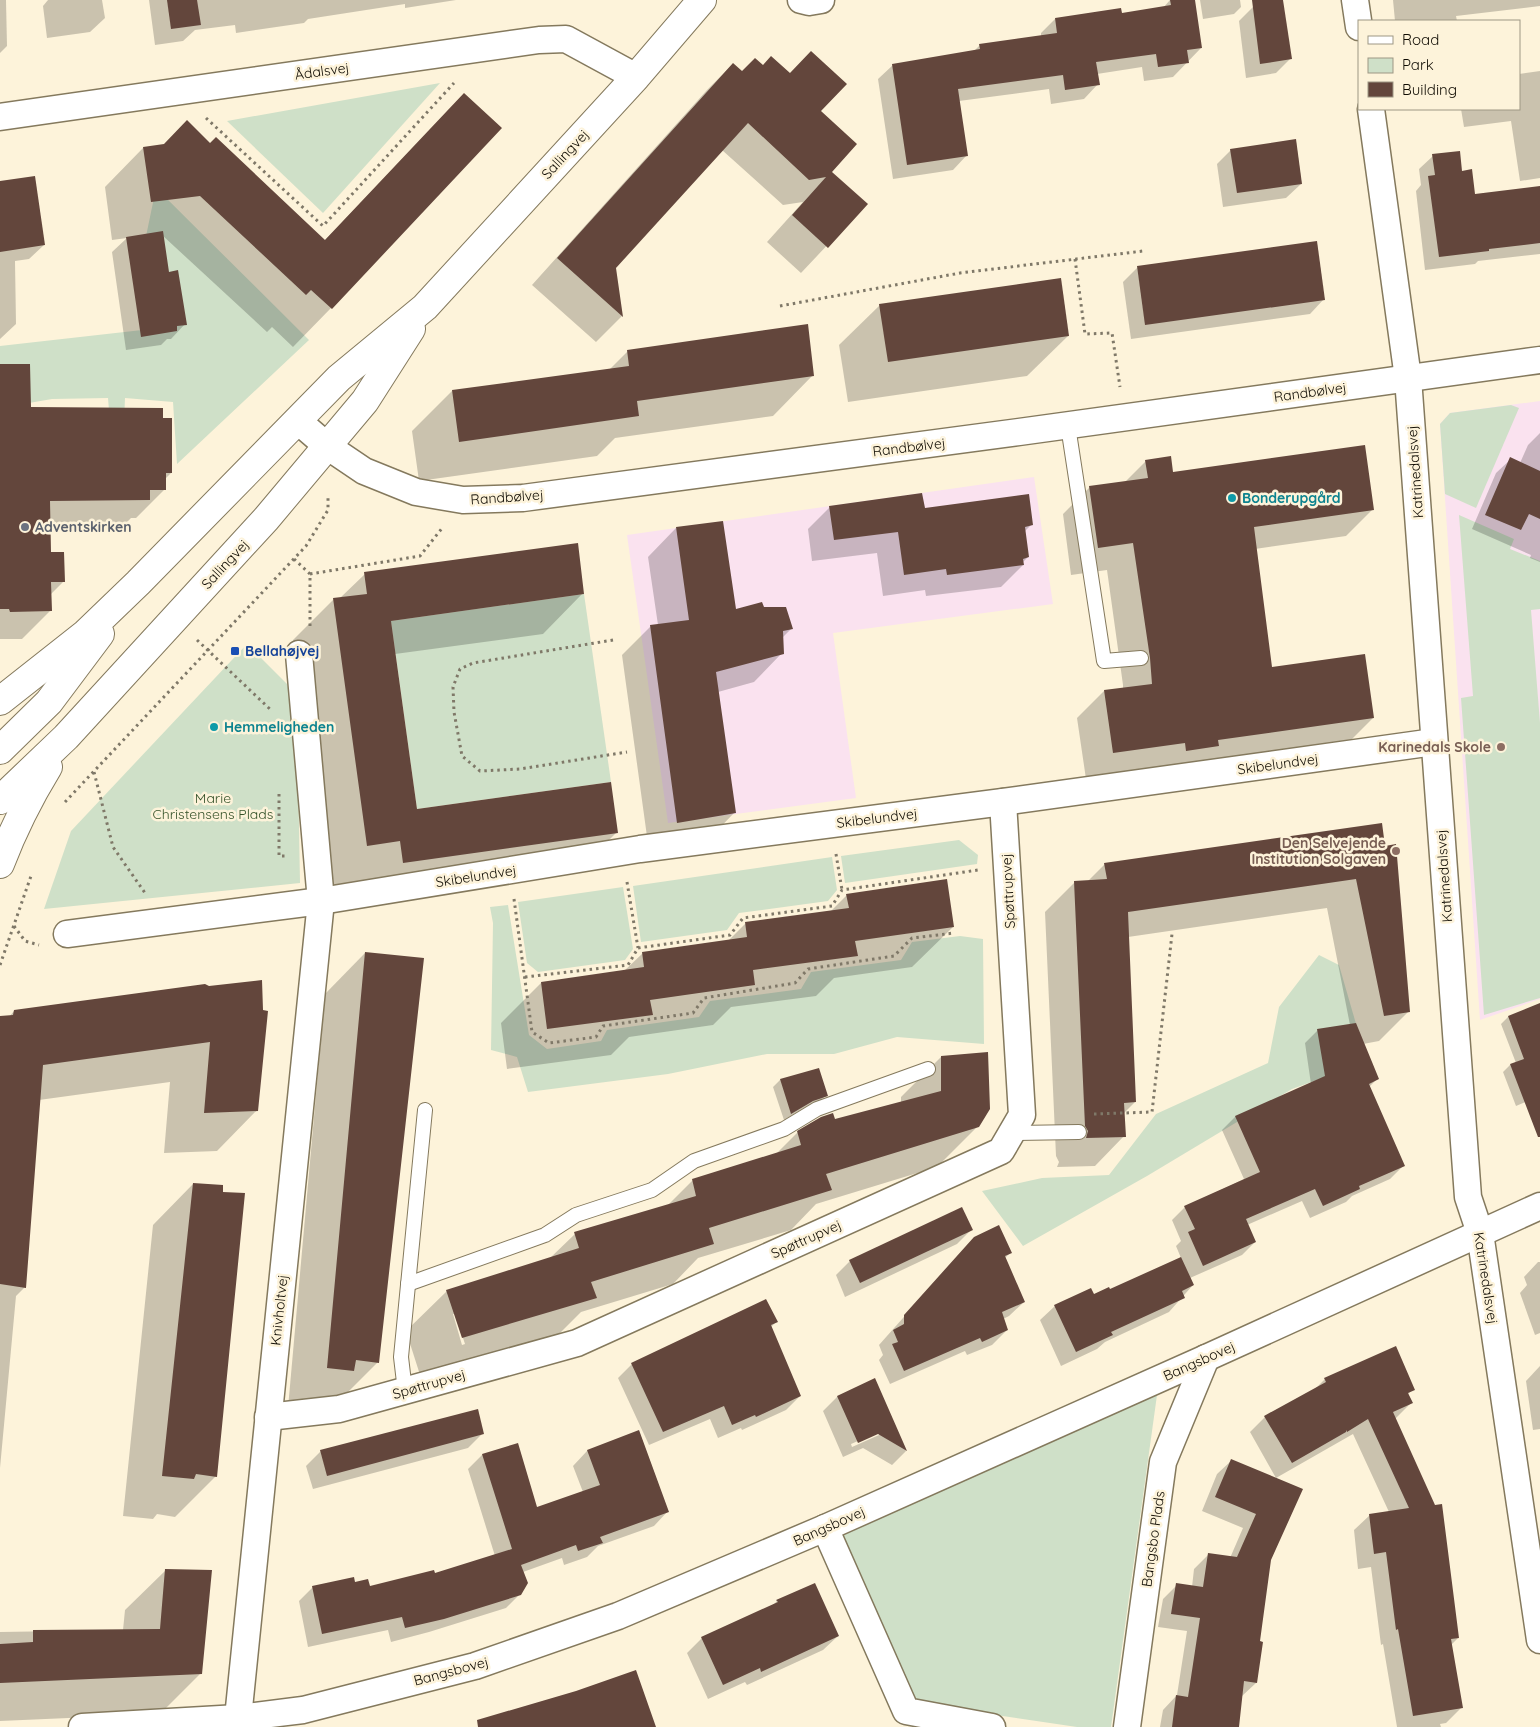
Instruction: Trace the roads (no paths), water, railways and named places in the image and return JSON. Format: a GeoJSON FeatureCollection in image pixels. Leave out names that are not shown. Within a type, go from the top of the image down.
{"type":"FeatureCollection","features":[{"type":"Feature","properties":{"kind":"street","name":"Sallingvej"},"geometry":{"type":"LineString","coordinates":[[0,701],[85,634],[138,583],[340,378],[425,307],[636,77],[702,0]]}},
{"type":"Feature","properties":{"kind":"street"},"geometry":{"type":"LineString","coordinates":[[801,0],[809,2],[821,0]]}},
{"type":"Feature","properties":{"kind":"street"},"geometry":{"type":"LineString","coordinates":[[1355,0],[1358,20]]}},
{"type":"Feature","properties":{"kind":"street","name":"Ådalsvej"},"geometry":{"type":"LineString","coordinates":[[0,117],[539,40],[566,39],[636,77]]}},
{"type":"Feature","properties":{"kind":"street","name":"Katrinedalsvej"},"geometry":{"type":"LineString","coordinates":[[1371,110],[1408,378],[1468,1197],[1480,1233],[1539,1632]]}},
{"type":"Feature","properties":{"kind":"street","name":"Sallingvej"},"geometry":{"type":"LineString","coordinates":[[0,800],[66,737],[266,519],[364,401],[425,307]]}},
{"type":"Feature","properties":{"kind":"street","name":"Randbølvej"},"geometry":{"type":"LineString","coordinates":[[298,421],[327,446],[364,471],[416,492],[463,500],[523,498],[1068,426],[1540,360]]}},
{"type":"Feature","properties":{"kind":"street"},"geometry":{"type":"LineString","coordinates":[[0,750],[49,702],[138,583]]}},
{"type":"Feature","properties":{"kind":"street"},"geometry":{"type":"LineString","coordinates":[[299,654],[321,901]]}},
{"type":"Feature","properties":{"kind":"street"},"geometry":{"type":"LineString","coordinates":[[0,864],[34,789],[66,737]]}},
{"type":"Feature","properties":{"kind":"street","name":"Skibelundvej"},"geometry":{"type":"LineString","coordinates":[[67,934],[321,901],[622,852],[1003,802],[1434,742]]}},
{"type":"Feature","properties":{"kind":"street","name":"Spøttrupvej"},"geometry":{"type":"LineString","coordinates":[[268,1417],[339,1409],[577,1343],[1001,1151],[1022,1115],[1003,802]]}},
{"type":"Feature","properties":{"kind":"street","name":"Knivholtvej"},"geometry":{"type":"LineString","coordinates":[[238,1718],[321,901]]}},
{"type":"Feature","properties":{"kind":"street","name":"Bangsbovej"},"geometry":{"type":"LineString","coordinates":[[82,1727],[238,1718],[302,1718],[475,1666],[574,1632],[618,1616],[825,1528],[1540,1206]]}},
{"type":"Feature","properties":{"kind":"street","name":"Bangsbo Plads"},"geometry":{"type":"LineString","coordinates":[[1126,1727],[1163,1462],[1206,1358]]}},
{"type":"Feature","properties":{"kind":"street"},"geometry":{"type":"LineString","coordinates":[[825,1528],[906,1711],[992,1727]]}},
{"type":"Feature","properties":{"kind":"lane"},"geometry":{"type":"LineString","coordinates":[[1068,426],[1104,661],[1141,658]]}},
{"type":"Feature","properties":{"kind":"lane"},"geometry":{"type":"LineString","coordinates":[[408,1284],[545,1235],[576,1215],[652,1190],[694,1161],[784,1129],[817,1109],[928,1069]]}},
{"type":"Feature","properties":{"kind":"lane"},"geometry":{"type":"LineString","coordinates":[[405,1391],[401,1357],[425,1110]]}},
{"type":"Feature","properties":{"kind":"lane"},"geometry":{"type":"LineString","coordinates":[[1012,1133],[1079,1132]]}},
{"type":"Feature","properties":{"kind":"place","name":"Bonderupgård"},"geometry":{"type":"Point","coordinates":[1232,498]}},
{"type":"Feature","properties":{"kind":"place","name":"Adventskirken"},"geometry":{"type":"Point","coordinates":[25,527]}},
{"type":"Feature","properties":{"kind":"place","name":"Bellahøjvej"},"geometry":{"type":"Point","coordinates":[235,651]}},
{"type":"Feature","properties":{"kind":"place","name":"Hemmeligheden"},"geometry":{"type":"Point","coordinates":[214,727]}},
{"type":"Feature","properties":{"kind":"place","name":"Karinedals Skole"},"geometry":{"type":"Point","coordinates":[1501,747]}},
{"type":"Feature","properties":{"kind":"place","name":"Den Selvejende Institution Solgaven"},"geometry":{"type":"Point","coordinates":[1396,851]}},
{"type":"Feature","properties":{"kind":"park label","name":"Marie Christensens Plads"},"geometry":{"type":"Point","coordinates":[213,806]}}]}
